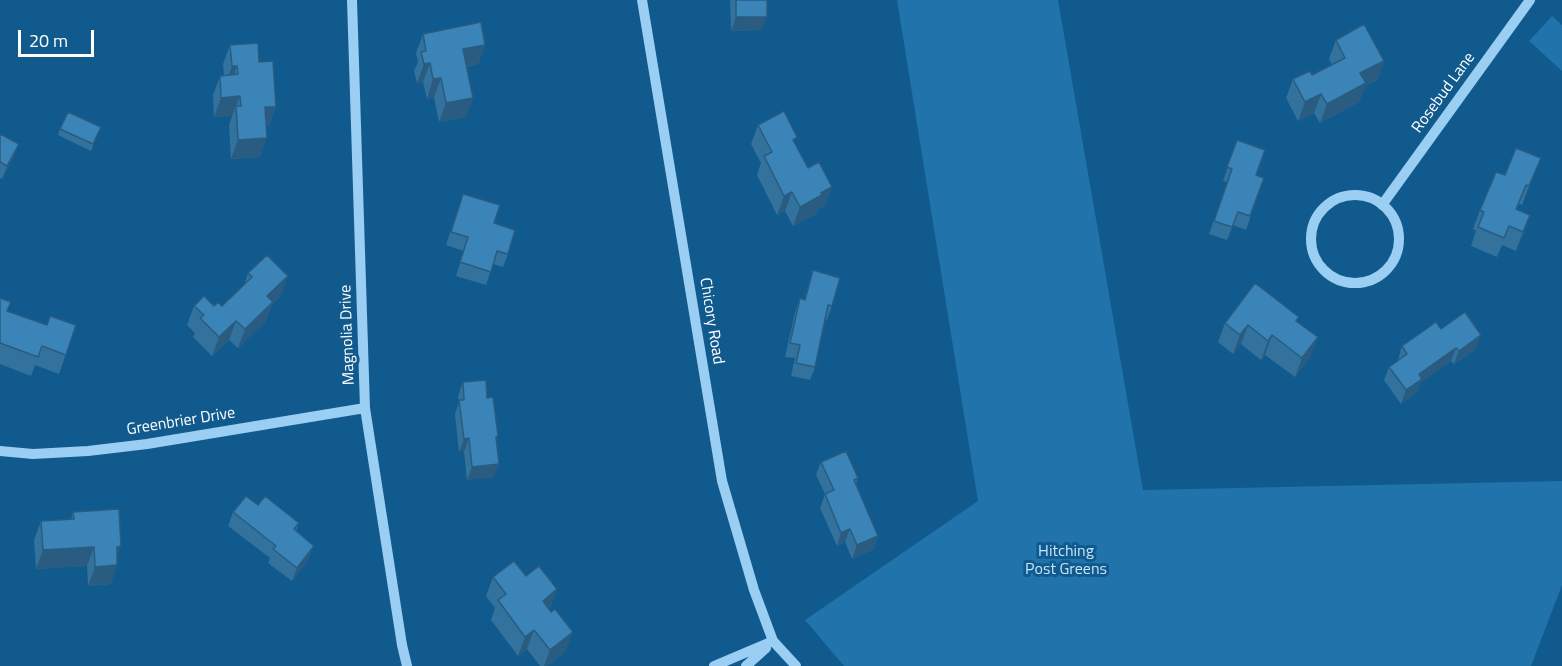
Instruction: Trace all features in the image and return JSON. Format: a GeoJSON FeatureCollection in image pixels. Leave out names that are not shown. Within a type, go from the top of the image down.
{"type":"FeatureCollection","features":[{"type":"Feature","properties":{"kind":"street","name":"Magnolia Drive"},"geometry":{"type":"LineString","coordinates":[[352,0],[365,408],[407,666]]}},
{"type":"Feature","properties":{"kind":"street","name":"Chicory Road"},"geometry":{"type":"LineString","coordinates":[[642,0],[722,481],[754,590],[773,641],[796,666]]}},
{"type":"Feature","properties":{"kind":"street","name":"Rosebud Lane"},"geometry":{"type":"LineString","coordinates":[[1382,204],[1530,0]]}},
{"type":"Feature","properties":{"kind":"street"},"geometry":{"type":"LineString","coordinates":[[1350,195],[1362,196],[1382,204],[1395,220],[1399,240],[1398,250],[1388,267],[1372,279],[1362,283],[1342,281],[1324,271],[1312,252],[1310,241],[1311,230],[1321,210],[1329,203],[1350,195]]}},
{"type":"Feature","properties":{"kind":"street","name":"Greenbrier Drive"},"geometry":{"type":"LineString","coordinates":[[0,451],[33,454],[88,451],[147,444],[365,408]]}},
{"type":"Feature","properties":{"kind":"street"},"geometry":{"type":"LineString","coordinates":[[714,666],[773,641]]}},
{"type":"Feature","properties":{"kind":"street"},"geometry":{"type":"LineString","coordinates":[[746,666],[773,641]]}},
{"type":"Feature","properties":{"kind":"green space","name":"Hitching Post Greens"},"geometry":{"type":"Polygon","coordinates":[[[897,0],[1058,0],[1143,490],[1562,481],[1562,585],[1531,666],[844,666],[805,620],[978,501],[897,0]]]}},
{"type":"Feature","properties":{"kind":"green space"},"geometry":{"type":"Polygon","coordinates":[[[1552,16],[1562,25],[1562,71],[1529,41],[1552,16]]]}},
{"type":"Feature","properties":{"kind":"building"},"geometry":{"type":"Polygon","coordinates":[[[736,0],[767,0],[767,17],[736,17],[736,0]]]}},
{"type":"Feature","properties":{"kind":"building"},"geometry":{"type":"Polygon","coordinates":[[[481,22],[485,45],[463,49],[473,98],[446,103],[441,78],[433,79],[430,63],[424,64],[421,52],[426,51],[423,34],[481,22]]]}},
{"type":"Feature","properties":{"kind":"building"},"geometry":{"type":"Polygon","coordinates":[[[1364,24],[1384,61],[1360,73],[1366,83],[1327,104],[1321,94],[1305,102],[1293,79],[1310,71],[1312,75],[1345,58],[1336,40],[1364,24]]]}},
{"type":"Feature","properties":{"kind":"building"},"geometry":{"type":"Polygon","coordinates":[[[258,43],[259,62],[273,61],[276,107],[265,107],[267,138],[238,140],[236,106],[241,106],[240,96],[221,98],[220,76],[238,74],[237,66],[232,66],[230,45],[258,43]]]}},
{"type":"Feature","properties":{"kind":"building"},"geometry":{"type":"Polygon","coordinates":[[[784,111],[797,137],[793,140],[808,168],[819,162],[832,187],[800,207],[792,192],[784,196],[764,156],[772,152],[758,125],[784,111]]]}},
{"type":"Feature","properties":{"kind":"building"},"geometry":{"type":"Polygon","coordinates":[[[68,112],[101,127],[93,144],[60,129],[68,112]]]}},
{"type":"Feature","properties":{"kind":"building"},"geometry":{"type":"Polygon","coordinates":[[[0,134],[19,144],[7,166],[0,162],[0,134]]]}},
{"type":"Feature","properties":{"kind":"building"},"geometry":{"type":"Polygon","coordinates":[[[1237,140],[1265,150],[1256,175],[1264,178],[1250,216],[1238,212],[1232,227],[1214,221],[1232,169],[1227,167],[1237,140]]]}},
{"type":"Feature","properties":{"kind":"building"},"geometry":{"type":"Polygon","coordinates":[[[1516,148],[1541,158],[1516,209],[1530,215],[1523,232],[1509,226],[1504,238],[1478,227],[1484,212],[1480,210],[1496,172],[1505,175],[1516,148]]]}},
{"type":"Feature","properties":{"kind":"building"},"geometry":{"type":"Polygon","coordinates":[[[463,194],[500,205],[494,223],[515,230],[508,254],[497,251],[491,272],[460,262],[468,237],[451,232],[463,194]]]}},
{"type":"Feature","properties":{"kind":"building"},"geometry":{"type":"Polygon","coordinates":[[[267,255],[288,276],[267,296],[273,302],[245,329],[236,321],[219,337],[200,318],[204,315],[194,306],[204,296],[214,306],[218,302],[222,306],[252,277],[248,273],[267,255]]]}},
{"type":"Feature","properties":{"kind":"building"},"geometry":{"type":"Polygon","coordinates":[[[813,270],[840,278],[832,306],[828,305],[815,367],[796,363],[800,345],[790,343],[800,298],[805,300],[813,270]]]}},
{"type":"Feature","properties":{"kind":"building"},"geometry":{"type":"Polygon","coordinates":[[[1255,283],[1299,317],[1296,321],[1318,337],[1302,358],[1272,335],[1268,341],[1248,325],[1240,335],[1225,323],[1255,283]]]}},
{"type":"Feature","properties":{"kind":"building"},"geometry":{"type":"Polygon","coordinates":[[[0,298],[11,302],[7,311],[47,325],[50,316],[76,325],[66,355],[42,346],[38,357],[0,343],[0,298]]]}},
{"type":"Feature","properties":{"kind":"building"},"geometry":{"type":"Polygon","coordinates":[[[1465,312],[1481,335],[1459,351],[1456,348],[1419,374],[1422,379],[1406,390],[1389,367],[1407,354],[1402,346],[1436,322],[1441,329],[1465,312]]]}},
{"type":"Feature","properties":{"kind":"building"},"geometry":{"type":"Polygon","coordinates":[[[486,380],[487,398],[493,397],[499,464],[472,467],[469,438],[464,439],[459,400],[464,400],[463,382],[486,380]]]}},
{"type":"Feature","properties":{"kind":"building"},"geometry":{"type":"Polygon","coordinates":[[[846,451],[858,478],[854,480],[878,536],[857,545],[850,529],[841,533],[825,494],[834,490],[821,462],[846,451]]]}},
{"type":"Feature","properties":{"kind":"building"},"geometry":{"type":"Polygon","coordinates":[[[246,496],[258,505],[265,496],[299,523],[294,529],[314,546],[297,568],[273,549],[276,546],[233,512],[246,496]]]}},
{"type":"Feature","properties":{"kind":"building"},"geometry":{"type":"Polygon","coordinates":[[[119,509],[121,546],[117,547],[117,565],[95,567],[94,547],[43,550],[41,521],[74,519],[73,512],[119,509]]]}},
{"type":"Feature","properties":{"kind":"building"},"geometry":{"type":"Polygon","coordinates":[[[514,561],[526,576],[539,566],[557,589],[543,601],[551,612],[555,609],[573,632],[550,650],[534,630],[525,637],[498,600],[506,594],[493,577],[514,561]]]}}]}
